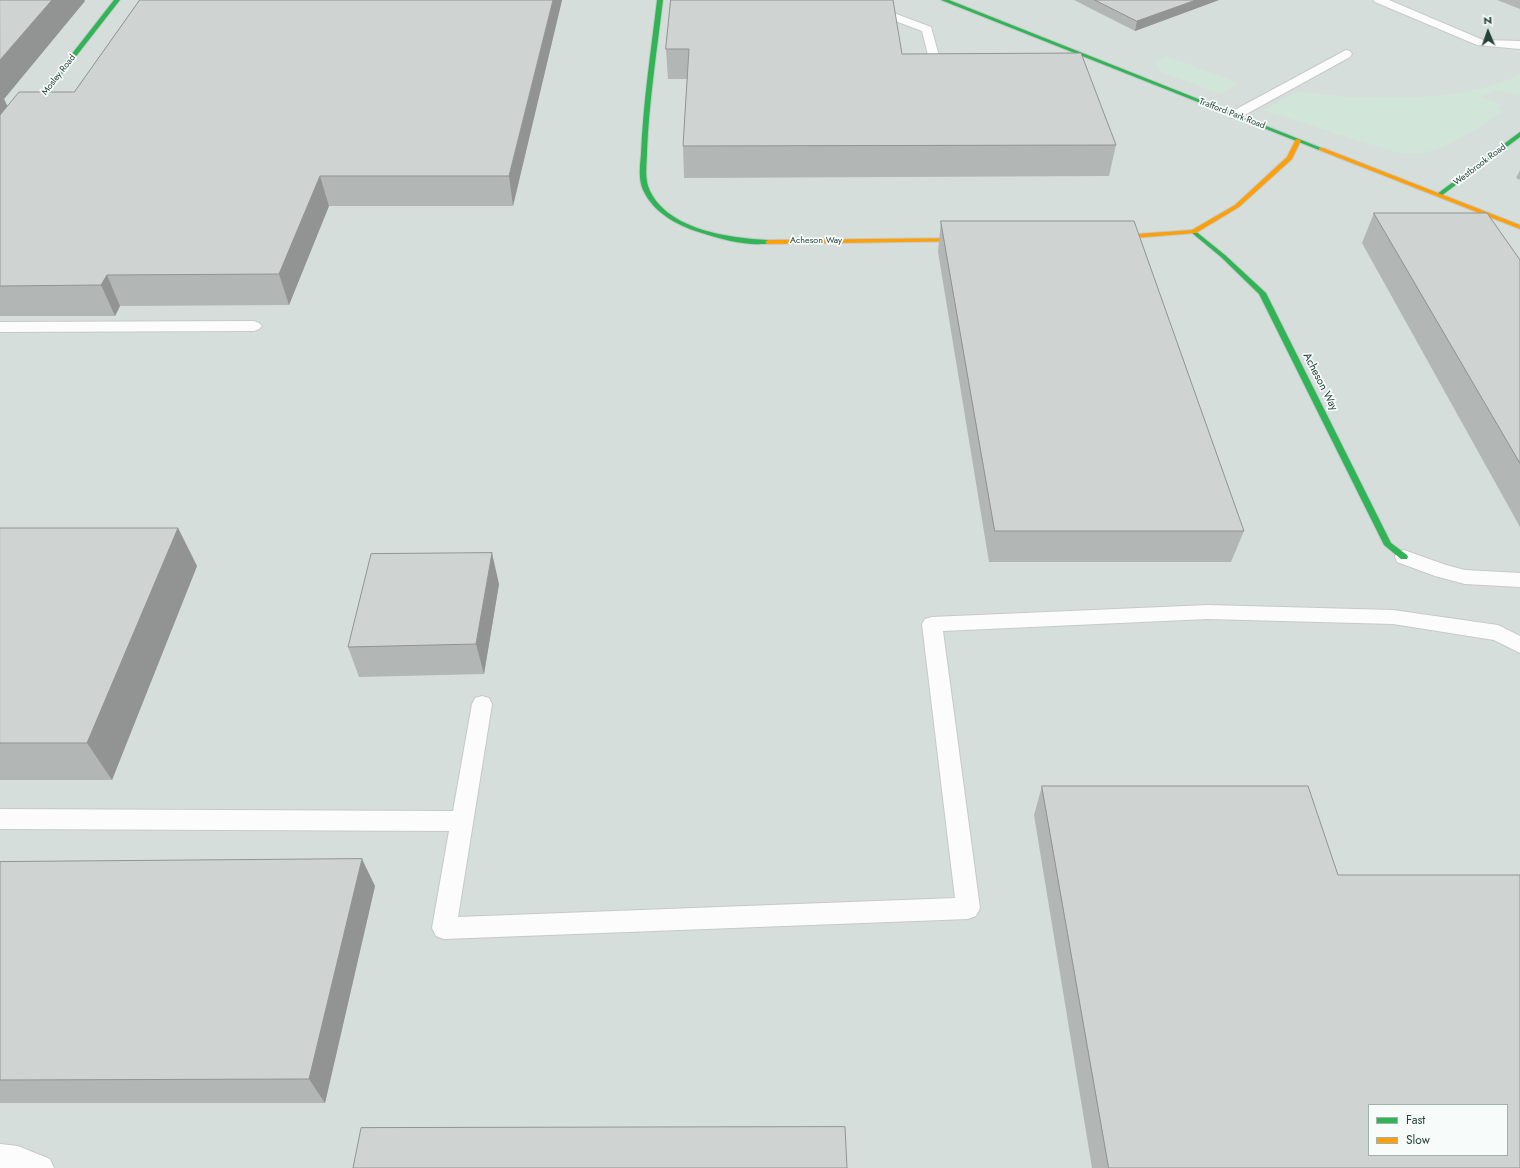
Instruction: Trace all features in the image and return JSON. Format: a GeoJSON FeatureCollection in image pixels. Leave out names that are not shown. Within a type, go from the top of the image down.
{"type":"FeatureCollection","features":[{"type":"Feature","properties":{"kind":"street","name":"Mosley Road"},"geometry":{"type":"LineString","coordinates":[[0,150],[117,0]]}},
{"type":"Feature","properties":{"kind":"street","name":"Acheson Way"},"geometry":{"type":"LineString","coordinates":[[660,0],[645,122],[643,179],[646,190],[654,202],[665,213],[697,230],[740,240],[763,242],[976,240]]}},
{"type":"Feature","properties":{"kind":"street","name":"Trafford Park Road"},"geometry":{"type":"LineString","coordinates":[[944,0],[1520,227]]}},
{"type":"Feature","properties":{"kind":"street","name":"Westbrook Road"},"geometry":{"type":"LineString","coordinates":[[1439,195],[1520,134]]}},
{"type":"Feature","properties":{"kind":"street"},"geometry":{"type":"LineString","coordinates":[[1102,239],[1194,232],[1237,206],[1290,158],[1298,140]]}},
{"type":"Feature","properties":{"kind":"street","name":"Acheson Way"},"geometry":{"type":"LineString","coordinates":[[1194,232],[1223,256],[1262,293],[1388,545],[1404,557]]}},
{"type":"Feature","properties":{"kind":"lane"},"geometry":{"type":"LineString","coordinates":[[849,0],[927,29],[933,56]]}},
{"type":"Feature","properties":{"kind":"lane"},"geometry":{"type":"LineString","coordinates":[[1379,0],[1481,43],[1520,45]]}},
{"type":"Feature","properties":{"kind":"lane"},"geometry":{"type":"LineString","coordinates":[[1235,115],[1346,54]]}},
{"type":"Feature","properties":{"kind":"lane"},"geometry":{"type":"LineString","coordinates":[[0,327],[254,326]]}},
{"type":"Feature","properties":{"kind":"lane"},"geometry":{"type":"LineString","coordinates":[[1404,557],[1442,572],[1465,577],[1520,580]]}},
{"type":"Feature","properties":{"kind":"lane"},"geometry":{"type":"LineString","coordinates":[[482,704],[444,928],[968,908],[932,624],[1208,612],[1393,616],[1498,633],[1520,645]]}},
{"type":"Feature","properties":{"kind":"lane"},"geometry":{"type":"LineString","coordinates":[[0,818],[462,820]]}},
{"type":"Feature","properties":{"kind":"lane"},"geometry":{"type":"LineString","coordinates":[[0,1157],[18,1159],[41,1168]]}},
{"type":"Feature","properties":{"kind":"shaded area"},"geometry":{"type":"Polygon","coordinates":[[[0,0],[1520,0],[1520,1168],[0,1168],[0,0]]]}},
{"type":"Feature","properties":{"kind":"green space"},"geometry":{"type":"Polygon","coordinates":[[[1166,56],[1238,83],[1221,94],[1162,72],[1155,63],[1166,56]]]}},
{"type":"Feature","properties":{"kind":"green space"},"geometry":{"type":"Polygon","coordinates":[[[1520,75],[1520,96],[1495,90],[1481,97],[1502,105],[1498,109],[1503,111],[1460,138],[1424,153],[1408,154],[1389,150],[1263,110],[1296,93],[1372,98],[1437,96],[1480,89],[1520,75]]]}},
{"type":"Feature","properties":{"kind":"building"},"geometry":{"type":"Polygon","coordinates":[[[0,0],[52,0],[0,60],[0,0]]]}},
{"type":"Feature","properties":{"kind":"building"},"geometry":{"type":"Polygon","coordinates":[[[140,0],[553,0],[509,176],[320,176],[279,274],[107,275],[101,285],[0,286],[0,115],[19,92],[74,92],[140,0]]]}},
{"type":"Feature","properties":{"kind":"building"},"geometry":{"type":"Polygon","coordinates":[[[671,0],[893,0],[902,54],[1081,53],[1116,145],[683,146],[689,49],[666,49],[671,0]]]}},
{"type":"Feature","properties":{"kind":"building"},"geometry":{"type":"Polygon","coordinates":[[[1095,0],[1196,0],[1137,21],[1095,0]]]}},
{"type":"Feature","properties":{"kind":"building"},"geometry":{"type":"Polygon","coordinates":[[[1374,213],[1487,213],[1520,260],[1520,463],[1374,213]]]}},
{"type":"Feature","properties":{"kind":"building"},"geometry":{"type":"Polygon","coordinates":[[[941,221],[1134,221],[1244,531],[995,531],[941,221]]]}},
{"type":"Feature","properties":{"kind":"building"},"geometry":{"type":"Polygon","coordinates":[[[0,528],[178,528],[87,743],[0,743],[0,528]]]}},
{"type":"Feature","properties":{"kind":"building"},"geometry":{"type":"Polygon","coordinates":[[[492,553],[476,644],[348,647],[371,554],[492,553]]]}},
{"type":"Feature","properties":{"kind":"building"},"geometry":{"type":"Polygon","coordinates":[[[1042,786],[1308,786],[1338,875],[1520,875],[1520,1168],[1109,1168],[1042,786]]]}},
{"type":"Feature","properties":{"kind":"building"},"geometry":{"type":"Polygon","coordinates":[[[362,859],[309,1079],[0,1080],[0,862],[362,859]]]}},
{"type":"Feature","properties":{"kind":"building"},"geometry":{"type":"Polygon","coordinates":[[[845,1127],[847,1168],[353,1168],[361,1128],[845,1127]]]}},
{"type":"Feature","properties":{"kind":"traffic: fast"},"geometry":{"type":"LineString","coordinates":[[0,150],[117,0]]}},
{"type":"Feature","properties":{"kind":"traffic: fast"},"geometry":{"type":"LineString","coordinates":[[660,0],[645,129],[643,175],[646,190],[655,203],[667,215],[682,224],[717,236],[768,242]]}},
{"type":"Feature","properties":{"kind":"traffic: fast"},"geometry":{"type":"LineString","coordinates":[[944,0],[1321,149]]}},
{"type":"Feature","properties":{"kind":"traffic: fast"},"geometry":{"type":"LineString","coordinates":[[1439,195],[1520,134]]}},
{"type":"Feature","properties":{"kind":"traffic: fast"},"geometry":{"type":"LineString","coordinates":[[1194,232],[1223,256],[1262,293],[1388,545],[1404,557]]}},
{"type":"Feature","properties":{"kind":"traffic: slow"},"geometry":{"type":"LineString","coordinates":[[1109,238],[1194,232],[1237,206],[1290,158],[1298,140]]}},
{"type":"Feature","properties":{"kind":"traffic: slow"},"geometry":{"type":"LineString","coordinates":[[1321,149],[1520,227]]}},
{"type":"Feature","properties":{"kind":"traffic: slow"},"geometry":{"type":"LineString","coordinates":[[768,242],[969,240]]}}]}
